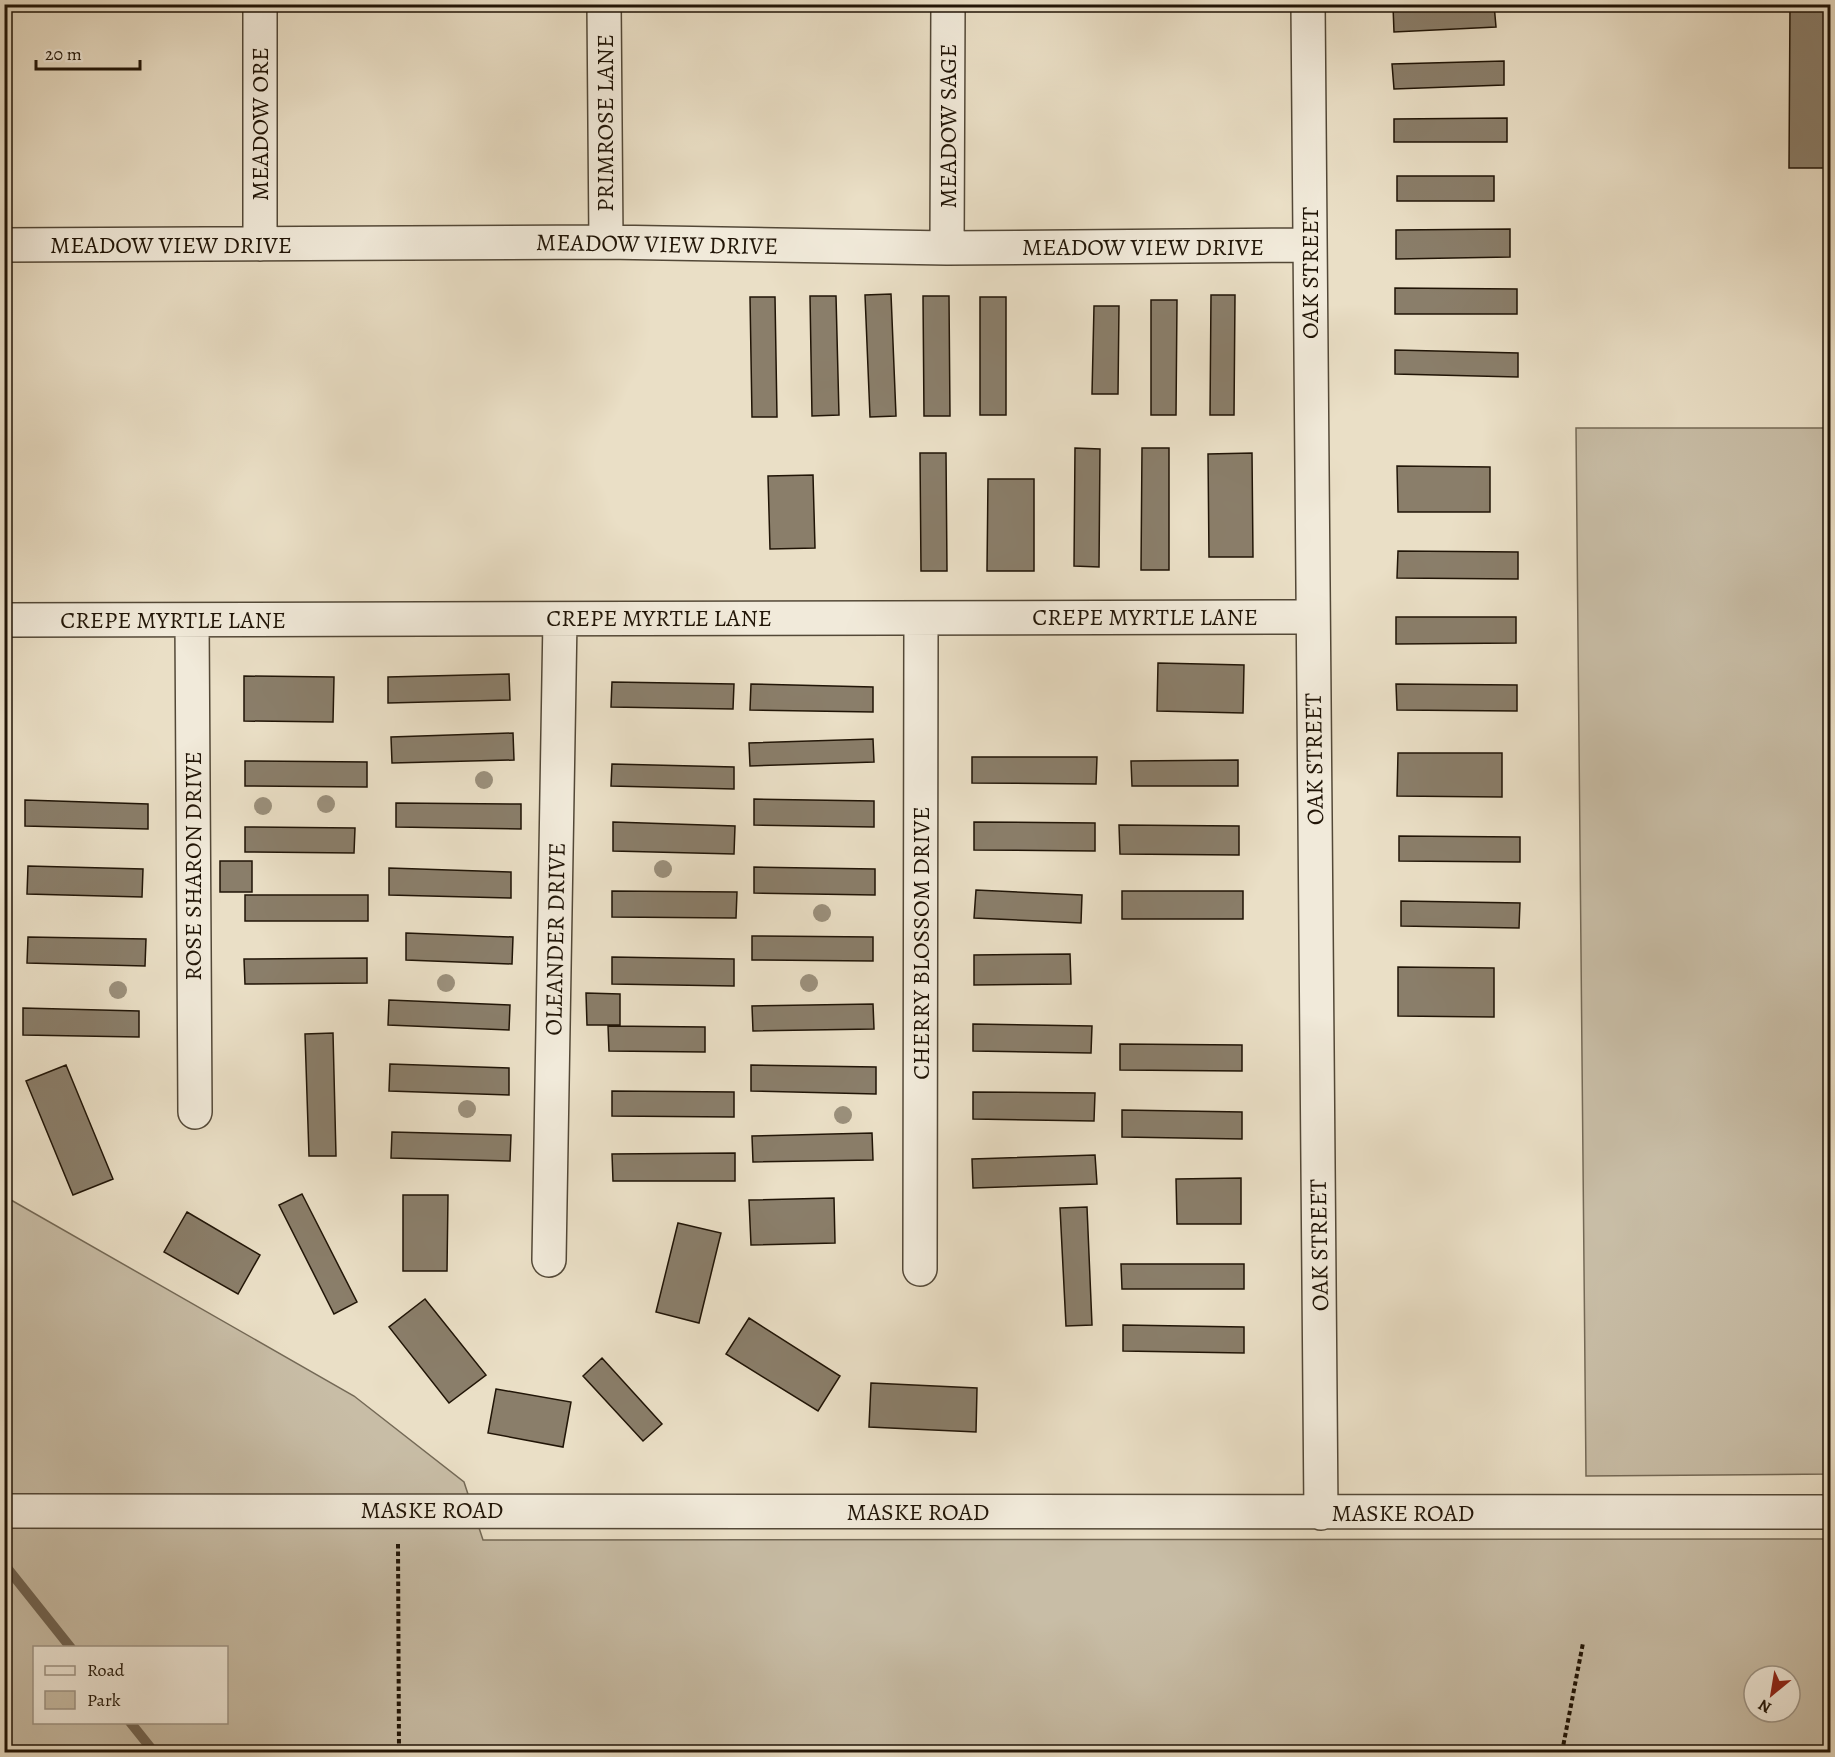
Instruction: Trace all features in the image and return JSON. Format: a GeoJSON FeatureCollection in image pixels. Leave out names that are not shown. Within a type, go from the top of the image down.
{"type":"FeatureCollection","features":[{"type":"Feature","properties":{"kind":"street","name":"MEADOW ORE"},"geometry":{"type":"LineString","coordinates":[[260,4],[260,244]]}},
{"type":"Feature","properties":{"kind":"street","name":"PRIMROSE LANE"},"geometry":{"type":"LineString","coordinates":[[604,4],[606,242]]}},
{"type":"Feature","properties":{"kind":"street","name":"MEADOW SAGE"},"geometry":{"type":"LineString","coordinates":[[947,248],[948,4]]}},
{"type":"Feature","properties":{"kind":"street","name":"OAK STREET"},"geometry":{"type":"LineString","coordinates":[[1308,4],[1321,1513]]}},
{"type":"Feature","properties":{"kind":"street","name":"MEADOW VIEW DRIVE"},"geometry":{"type":"LineString","coordinates":[[4,245],[606,242],[947,248],[1310,245]]}},
{"type":"Feature","properties":{"kind":"street","name":"CREPE MYRTLE LANE"},"geometry":{"type":"LineString","coordinates":[[4,620],[1313,617]]}},
{"type":"Feature","properties":{"kind":"street","name":"CHERRY BLOSSOM DRIVE"},"geometry":{"type":"LineString","coordinates":[[920,1269],[921,618]]}},
{"type":"Feature","properties":{"kind":"street","name":"OLEANDER DRIVE"},"geometry":{"type":"LineString","coordinates":[[549,1260],[560,619]]}},
{"type":"Feature","properties":{"kind":"street","name":"ROSE SHARON DRIVE"},"geometry":{"type":"LineString","coordinates":[[192,620],[195,1112]]}},
{"type":"Feature","properties":{"kind":"street","name":"MASKE ROAD"},"geometry":{"type":"LineString","coordinates":[[4,1511],[1830,1512]]}},
{"type":"Feature","properties":{"kind":"path"},"geometry":{"type":"LineString","coordinates":[[398,1510],[399,1752]]}},
{"type":"Feature","properties":{"kind":"path"},"geometry":{"type":"LineString","coordinates":[[1562,1752],[1583,1643]]}},
{"type":"Feature","properties":{"kind":"green space"},"geometry":{"type":"Polygon","coordinates":[[[1576,428],[1830,428],[1830,1474],[1586,1476],[1576,428]]]}},
{"type":"Feature","properties":{"kind":"green space"},"geometry":{"type":"Polygon","coordinates":[[[4,1196],[354,1396],[464,1482],[483,1540],[1830,1539],[1830,1752],[11,1752],[4,1746],[4,1196]]]}},
{"type":"Feature","properties":{"kind":"building"},"geometry":{"type":"Polygon","coordinates":[[[1494,4],[1496,27],[1394,32],[1393,6],[1494,4]]]}},
{"type":"Feature","properties":{"kind":"building"},"geometry":{"type":"Polygon","coordinates":[[[1790,4],[1830,4],[1830,168],[1789,168],[1790,4]]]}},
{"type":"Feature","properties":{"kind":"building"},"geometry":{"type":"Polygon","coordinates":[[[1504,61],[1504,85],[1394,89],[1392,64],[1504,61]]]}},
{"type":"Feature","properties":{"kind":"building"},"geometry":{"type":"Polygon","coordinates":[[[1507,118],[1507,142],[1394,142],[1394,119],[1507,118]]]}},
{"type":"Feature","properties":{"kind":"building"},"geometry":{"type":"Polygon","coordinates":[[[1397,176],[1494,176],[1494,201],[1397,201],[1397,176]]]}},
{"type":"Feature","properties":{"kind":"building"},"geometry":{"type":"Polygon","coordinates":[[[1510,229],[1510,257],[1396,259],[1396,230],[1510,229]]]}},
{"type":"Feature","properties":{"kind":"building"},"geometry":{"type":"Polygon","coordinates":[[[1395,288],[1517,289],[1517,314],[1395,314],[1395,288]]]}},
{"type":"Feature","properties":{"kind":"building"},"geometry":{"type":"Polygon","coordinates":[[[891,294],[896,416],[870,417],[865,295],[891,294]]]}},
{"type":"Feature","properties":{"kind":"building"},"geometry":{"type":"Polygon","coordinates":[[[1211,295],[1235,295],[1234,415],[1210,415],[1211,295]]]}},
{"type":"Feature","properties":{"kind":"building"},"geometry":{"type":"Polygon","coordinates":[[[810,296],[836,296],[839,415],[812,416],[810,296]]]}},
{"type":"Feature","properties":{"kind":"building"},"geometry":{"type":"Polygon","coordinates":[[[923,296],[949,296],[950,416],[924,416],[923,296]]]}},
{"type":"Feature","properties":{"kind":"building"},"geometry":{"type":"Polygon","coordinates":[[[750,297],[775,297],[777,417],[752,417],[750,297]]]}},
{"type":"Feature","properties":{"kind":"building"},"geometry":{"type":"Polygon","coordinates":[[[980,297],[1006,297],[1006,415],[980,415],[980,297]]]}},
{"type":"Feature","properties":{"kind":"building"},"geometry":{"type":"Polygon","coordinates":[[[1151,300],[1177,300],[1176,415],[1151,415],[1151,300]]]}},
{"type":"Feature","properties":{"kind":"building"},"geometry":{"type":"Polygon","coordinates":[[[1094,306],[1119,306],[1118,394],[1092,394],[1094,306]]]}},
{"type":"Feature","properties":{"kind":"building"},"geometry":{"type":"Polygon","coordinates":[[[1395,350],[1518,353],[1518,377],[1395,374],[1395,350]]]}},
{"type":"Feature","properties":{"kind":"building"},"geometry":{"type":"Polygon","coordinates":[[[1075,448],[1100,449],[1099,567],[1074,566],[1075,448]]]}},
{"type":"Feature","properties":{"kind":"building"},"geometry":{"type":"Polygon","coordinates":[[[1142,448],[1169,448],[1169,570],[1141,570],[1142,448]]]}},
{"type":"Feature","properties":{"kind":"building"},"geometry":{"type":"Polygon","coordinates":[[[920,453],[946,453],[947,571],[921,571],[920,453]]]}},
{"type":"Feature","properties":{"kind":"building"},"geometry":{"type":"Polygon","coordinates":[[[1252,453],[1253,557],[1209,557],[1208,454],[1252,453]]]}},
{"type":"Feature","properties":{"kind":"building"},"geometry":{"type":"Polygon","coordinates":[[[1397,466],[1490,467],[1490,512],[1398,512],[1397,466]]]}},
{"type":"Feature","properties":{"kind":"building"},"geometry":{"type":"Polygon","coordinates":[[[813,475],[815,548],[770,549],[768,476],[813,475]]]}},
{"type":"Feature","properties":{"kind":"building"},"geometry":{"type":"Polygon","coordinates":[[[988,479],[1034,479],[1034,571],[987,571],[988,479]]]}},
{"type":"Feature","properties":{"kind":"building"},"geometry":{"type":"Polygon","coordinates":[[[1398,551],[1518,552],[1518,579],[1397,578],[1398,551]]]}},
{"type":"Feature","properties":{"kind":"building"},"geometry":{"type":"Polygon","coordinates":[[[1396,617],[1516,617],[1516,643],[1396,644],[1396,617]]]}},
{"type":"Feature","properties":{"kind":"building"},"geometry":{"type":"Polygon","coordinates":[[[1158,663],[1244,665],[1243,713],[1157,711],[1158,663]]]}},
{"type":"Feature","properties":{"kind":"building"},"geometry":{"type":"Polygon","coordinates":[[[509,674],[510,700],[388,703],[388,677],[509,674]]]}},
{"type":"Feature","properties":{"kind":"building"},"geometry":{"type":"Polygon","coordinates":[[[244,676],[334,677],[333,722],[244,721],[244,676]]]}},
{"type":"Feature","properties":{"kind":"building"},"geometry":{"type":"Polygon","coordinates":[[[612,682],[734,684],[733,709],[611,707],[612,682]]]}},
{"type":"Feature","properties":{"kind":"building"},"geometry":{"type":"Polygon","coordinates":[[[751,684],[873,687],[873,712],[750,710],[751,684]]]}},
{"type":"Feature","properties":{"kind":"building"},"geometry":{"type":"Polygon","coordinates":[[[1396,684],[1517,685],[1517,711],[1397,710],[1396,684]]]}},
{"type":"Feature","properties":{"kind":"building"},"geometry":{"type":"Polygon","coordinates":[[[513,733],[514,760],[392,763],[391,737],[513,733]]]}},
{"type":"Feature","properties":{"kind":"building"},"geometry":{"type":"Polygon","coordinates":[[[873,739],[874,762],[750,766],[749,743],[873,739]]]}},
{"type":"Feature","properties":{"kind":"building"},"geometry":{"type":"Polygon","coordinates":[[[1398,753],[1502,753],[1502,797],[1397,796],[1398,753]]]}},
{"type":"Feature","properties":{"kind":"building"},"geometry":{"type":"Polygon","coordinates":[[[972,757],[1097,757],[1096,784],[972,783],[972,757]]]}},
{"type":"Feature","properties":{"kind":"building"},"geometry":{"type":"Polygon","coordinates":[[[1238,760],[1238,786],[1132,786],[1131,761],[1238,760]]]}},
{"type":"Feature","properties":{"kind":"building"},"geometry":{"type":"Polygon","coordinates":[[[245,761],[367,762],[367,787],[245,786],[245,761]]]}},
{"type":"Feature","properties":{"kind":"building"},"geometry":{"type":"Polygon","coordinates":[[[612,764],[734,767],[734,789],[611,786],[612,764]]]}},
{"type":"Feature","properties":{"kind":"building"},"geometry":{"type":"Polygon","coordinates":[[[754,799],[874,801],[874,827],[754,825],[754,799]]]}},
{"type":"Feature","properties":{"kind":"building"},"geometry":{"type":"Polygon","coordinates":[[[25,800],[148,804],[148,829],[25,826],[25,800]]]}},
{"type":"Feature","properties":{"kind":"building"},"geometry":{"type":"Polygon","coordinates":[[[396,803],[521,804],[521,829],[396,827],[396,803]]]}},
{"type":"Feature","properties":{"kind":"building"},"geometry":{"type":"Polygon","coordinates":[[[613,822],[735,826],[734,854],[613,851],[613,822]]]}},
{"type":"Feature","properties":{"kind":"building"},"geometry":{"type":"Polygon","coordinates":[[[974,822],[1095,823],[1095,851],[974,850],[974,822]]]}},
{"type":"Feature","properties":{"kind":"building"},"geometry":{"type":"Polygon","coordinates":[[[1119,825],[1239,826],[1239,855],[1120,854],[1119,825]]]}},
{"type":"Feature","properties":{"kind":"building"},"geometry":{"type":"Polygon","coordinates":[[[245,827],[355,828],[354,853],[245,852],[245,827]]]}},
{"type":"Feature","properties":{"kind":"building"},"geometry":{"type":"Polygon","coordinates":[[[1399,836],[1520,837],[1520,862],[1399,861],[1399,836]]]}},
{"type":"Feature","properties":{"kind":"building"},"geometry":{"type":"Polygon","coordinates":[[[220,861],[252,861],[252,892],[220,892],[220,861]]]}},
{"type":"Feature","properties":{"kind":"building"},"geometry":{"type":"Polygon","coordinates":[[[28,866],[143,869],[142,897],[27,894],[28,866]]]}},
{"type":"Feature","properties":{"kind":"building"},"geometry":{"type":"Polygon","coordinates":[[[754,867],[875,869],[875,895],[754,893],[754,867]]]}},
{"type":"Feature","properties":{"kind":"building"},"geometry":{"type":"Polygon","coordinates":[[[389,868],[511,872],[511,898],[389,895],[389,868]]]}},
{"type":"Feature","properties":{"kind":"building"},"geometry":{"type":"Polygon","coordinates":[[[976,890],[1082,895],[1081,923],[974,918],[976,890]]]}},
{"type":"Feature","properties":{"kind":"building"},"geometry":{"type":"Polygon","coordinates":[[[612,891],[737,892],[736,918],[612,917],[612,891]]]}},
{"type":"Feature","properties":{"kind":"building"},"geometry":{"type":"Polygon","coordinates":[[[1122,891],[1243,891],[1243,919],[1122,919],[1122,891]]]}},
{"type":"Feature","properties":{"kind":"building"},"geometry":{"type":"Polygon","coordinates":[[[245,895],[368,895],[368,921],[245,921],[245,895]]]}},
{"type":"Feature","properties":{"kind":"building"},"geometry":{"type":"Polygon","coordinates":[[[1401,901],[1520,903],[1519,928],[1401,926],[1401,901]]]}},
{"type":"Feature","properties":{"kind":"building"},"geometry":{"type":"Polygon","coordinates":[[[406,933],[513,937],[512,964],[406,960],[406,933]]]}},
{"type":"Feature","properties":{"kind":"building"},"geometry":{"type":"Polygon","coordinates":[[[752,936],[873,937],[873,961],[752,960],[752,936]]]}},
{"type":"Feature","properties":{"kind":"building"},"geometry":{"type":"Polygon","coordinates":[[[28,937],[146,939],[145,966],[27,963],[28,937]]]}},
{"type":"Feature","properties":{"kind":"building"},"geometry":{"type":"Polygon","coordinates":[[[1070,954],[1071,984],[974,985],[974,955],[1070,954]]]}},
{"type":"Feature","properties":{"kind":"building"},"geometry":{"type":"Polygon","coordinates":[[[612,957],[734,959],[734,986],[612,984],[612,957]]]}},
{"type":"Feature","properties":{"kind":"building"},"geometry":{"type":"Polygon","coordinates":[[[367,958],[367,983],[245,984],[244,959],[367,958]]]}},
{"type":"Feature","properties":{"kind":"building"},"geometry":{"type":"Polygon","coordinates":[[[1398,967],[1494,968],[1494,1017],[1398,1016],[1398,967]]]}},
{"type":"Feature","properties":{"kind":"building"},"geometry":{"type":"Polygon","coordinates":[[[586,993],[620,994],[620,1025],[587,1025],[586,993]]]}},
{"type":"Feature","properties":{"kind":"building"},"geometry":{"type":"Polygon","coordinates":[[[389,1000],[510,1005],[509,1030],[388,1025],[389,1000]]]}},
{"type":"Feature","properties":{"kind":"building"},"geometry":{"type":"Polygon","coordinates":[[[873,1004],[874,1029],[753,1031],[752,1006],[873,1004]]]}},
{"type":"Feature","properties":{"kind":"building"},"geometry":{"type":"Polygon","coordinates":[[[23,1008],[139,1011],[139,1037],[23,1035],[23,1008]]]}},
{"type":"Feature","properties":{"kind":"building"},"geometry":{"type":"Polygon","coordinates":[[[973,1024],[1092,1026],[1091,1053],[973,1051],[973,1024]]]}},
{"type":"Feature","properties":{"kind":"building"},"geometry":{"type":"Polygon","coordinates":[[[608,1026],[705,1027],[705,1052],[609,1051],[608,1026]]]}},
{"type":"Feature","properties":{"kind":"building"},"geometry":{"type":"Polygon","coordinates":[[[333,1033],[336,1156],[309,1156],[305,1034],[333,1033]]]}},
{"type":"Feature","properties":{"kind":"building"},"geometry":{"type":"Polygon","coordinates":[[[1120,1044],[1242,1045],[1242,1071],[1120,1070],[1120,1044]]]}},
{"type":"Feature","properties":{"kind":"building"},"geometry":{"type":"Polygon","coordinates":[[[390,1064],[509,1068],[509,1095],[389,1091],[390,1064]]]}},
{"type":"Feature","properties":{"kind":"building"},"geometry":{"type":"Polygon","coordinates":[[[66,1065],[113,1179],[73,1195],[26,1081],[66,1065]]]}},
{"type":"Feature","properties":{"kind":"building"},"geometry":{"type":"Polygon","coordinates":[[[751,1065],[876,1067],[876,1094],[751,1091],[751,1065]]]}},
{"type":"Feature","properties":{"kind":"building"},"geometry":{"type":"Polygon","coordinates":[[[612,1091],[734,1092],[734,1117],[612,1116],[612,1091]]]}},
{"type":"Feature","properties":{"kind":"building"},"geometry":{"type":"Polygon","coordinates":[[[973,1092],[1095,1093],[1094,1121],[973,1119],[973,1092]]]}},
{"type":"Feature","properties":{"kind":"building"},"geometry":{"type":"Polygon","coordinates":[[[1122,1110],[1242,1112],[1242,1139],[1122,1137],[1122,1110]]]}},
{"type":"Feature","properties":{"kind":"building"},"geometry":{"type":"Polygon","coordinates":[[[392,1132],[511,1135],[510,1161],[391,1158],[392,1132]]]}},
{"type":"Feature","properties":{"kind":"building"},"geometry":{"type":"Polygon","coordinates":[[[872,1133],[873,1160],[753,1162],[752,1136],[872,1133]]]}},
{"type":"Feature","properties":{"kind":"building"},"geometry":{"type":"Polygon","coordinates":[[[735,1153],[735,1181],[613,1181],[612,1154],[735,1153]]]}},
{"type":"Feature","properties":{"kind":"building"},"geometry":{"type":"Polygon","coordinates":[[[1095,1155],[1097,1184],[973,1188],[972,1159],[1095,1155]]]}},
{"type":"Feature","properties":{"kind":"building"},"geometry":{"type":"Polygon","coordinates":[[[1241,1178],[1241,1224],[1177,1224],[1176,1179],[1241,1178]]]}},
{"type":"Feature","properties":{"kind":"building"},"geometry":{"type":"Polygon","coordinates":[[[302,1194],[357,1302],[334,1314],[279,1205],[302,1194]]]}},
{"type":"Feature","properties":{"kind":"building"},"geometry":{"type":"Polygon","coordinates":[[[403,1195],[448,1195],[447,1271],[403,1271],[403,1195]]]}},
{"type":"Feature","properties":{"kind":"building"},"geometry":{"type":"Polygon","coordinates":[[[834,1198],[835,1243],[751,1245],[749,1200],[834,1198]]]}},
{"type":"Feature","properties":{"kind":"building"},"geometry":{"type":"Polygon","coordinates":[[[1087,1207],[1092,1325],[1066,1326],[1060,1208],[1087,1207]]]}},
{"type":"Feature","properties":{"kind":"building"},"geometry":{"type":"Polygon","coordinates":[[[187,1212],[260,1255],[238,1294],[164,1252],[187,1212]]]}},
{"type":"Feature","properties":{"kind":"building"},"geometry":{"type":"Polygon","coordinates":[[[678,1223],[721,1233],[699,1323],[656,1312],[678,1223]]]}},
{"type":"Feature","properties":{"kind":"building"},"geometry":{"type":"Polygon","coordinates":[[[1121,1264],[1244,1264],[1244,1289],[1122,1289],[1121,1264]]]}},
{"type":"Feature","properties":{"kind":"building"},"geometry":{"type":"Polygon","coordinates":[[[425,1299],[486,1375],[449,1403],[389,1327],[425,1299]]]}},
{"type":"Feature","properties":{"kind":"building"},"geometry":{"type":"Polygon","coordinates":[[[749,1318],[840,1376],[818,1411],[726,1354],[749,1318]]]}},
{"type":"Feature","properties":{"kind":"building"},"geometry":{"type":"Polygon","coordinates":[[[1123,1325],[1244,1327],[1244,1353],[1123,1351],[1123,1325]]]}},
{"type":"Feature","properties":{"kind":"building"},"geometry":{"type":"Polygon","coordinates":[[[602,1358],[662,1424],[643,1441],[583,1376],[602,1358]]]}},
{"type":"Feature","properties":{"kind":"building"},"geometry":{"type":"Polygon","coordinates":[[[871,1383],[977,1388],[976,1432],[869,1427],[871,1383]]]}},
{"type":"Feature","properties":{"kind":"building"},"geometry":{"type":"Polygon","coordinates":[[[496,1389],[571,1402],[563,1447],[488,1433],[496,1389]]]}},
{"type":"Feature","properties":{"kind":"waterway"},"geometry":{"type":"LineString","coordinates":[[4,1564],[69,1646]]}},
{"type":"Feature","properties":{"kind":"waterway"},"geometry":{"type":"LineString","coordinates":[[132,1724],[154,1752]]}}]}
